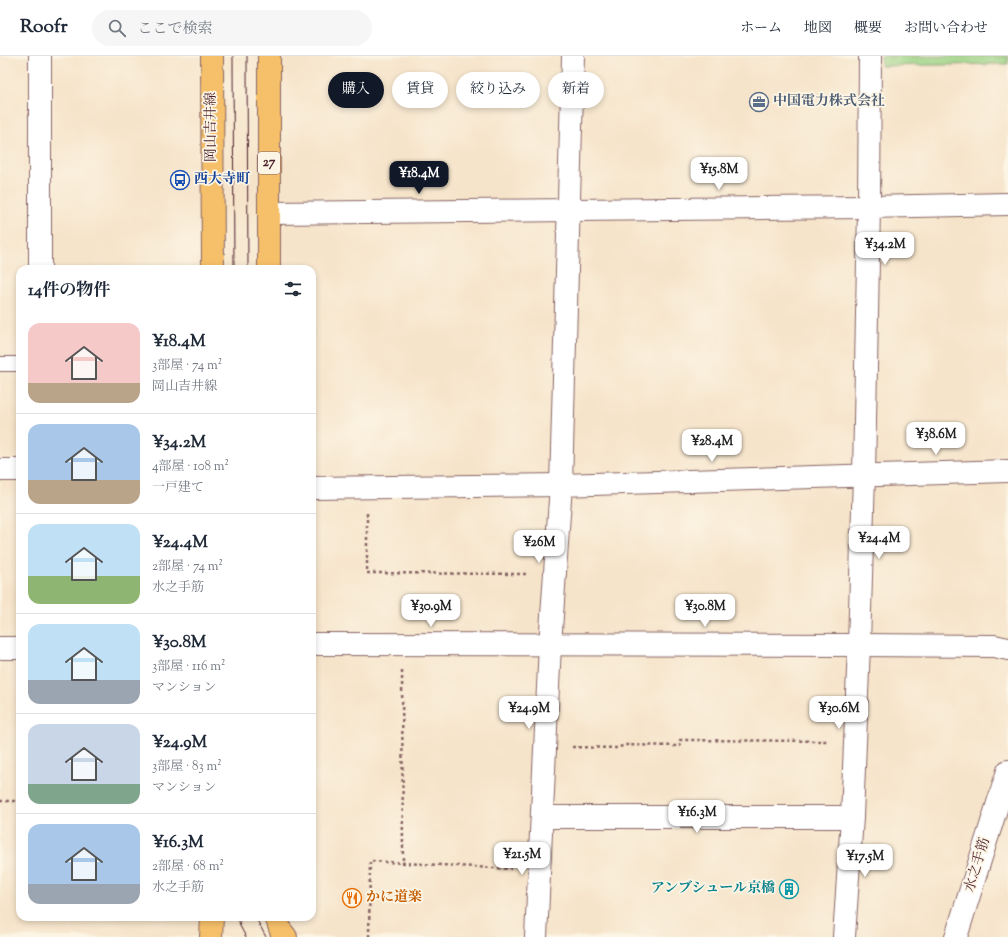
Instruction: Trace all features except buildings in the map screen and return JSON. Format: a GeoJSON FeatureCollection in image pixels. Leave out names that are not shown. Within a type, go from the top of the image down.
{"type":"FeatureCollection","features":[{"type":"Feature","properties":{"kind":"main road","name":"岡山吉井線"},"geometry":{"type":"LineString","coordinates":[[212,56],[213,265]]}},
{"type":"Feature","properties":{"kind":"main road","name":"27"},"geometry":{"type":"LineString","coordinates":[[269,56],[269,265]]}},
{"type":"Feature","properties":{"kind":"main road"},"geometry":{"type":"LineString","coordinates":[[211,937],[212,921]]}},
{"type":"Feature","properties":{"kind":"main road"},"geometry":{"type":"LineString","coordinates":[[268,937],[270,921]]}},
{"type":"Feature","properties":{"kind":"main road"},"geometry":{"type":"LineString","coordinates":[[277,921],[281,931],[286,937]]}},
{"type":"Feature","properties":{"kind":"street"},"geometry":{"type":"LineString","coordinates":[[40,56],[40,265]]}},
{"type":"Feature","properties":{"kind":"street"},"geometry":{"type":"LineString","coordinates":[[536,937],[550,645],[561,485],[573,56]]}},
{"type":"Feature","properties":{"kind":"street"},"geometry":{"type":"LineString","coordinates":[[844,937],[852,817],[859,645],[864,475],[870,56]]}},
{"type":"Feature","properties":{"kind":"street"},"geometry":{"type":"LineString","coordinates":[[269,213],[869,207],[1008,204]]}},
{"type":"Feature","properties":{"kind":"street"},"geometry":{"type":"LineString","coordinates":[[0,470],[16,470]]}},
{"type":"Feature","properties":{"kind":"street"},"geometry":{"type":"LineString","coordinates":[[316,488],[561,485],[1008,471]]}},
{"type":"Feature","properties":{"kind":"street"},"geometry":{"type":"LineString","coordinates":[[316,644],[859,645],[994,646],[1008,649]]}},
{"type":"Feature","properties":{"kind":"street"},"geometry":{"type":"LineString","coordinates":[[0,648],[16,648]]}},
{"type":"Feature","properties":{"kind":"street","name":"水之手筋"},"geometry":{"type":"LineString","coordinates":[[956,937],[1008,771]]}},
{"type":"Feature","properties":{"kind":"street"},"geometry":{"type":"LineString","coordinates":[[542,817],[852,817]]}},
{"type":"Feature","properties":{"kind":"lane"},"geometry":{"type":"LineString","coordinates":[[0,364],[16,364]]}},
{"type":"Feature","properties":{"kind":"path"},"geometry":{"type":"LineString","coordinates":[[367,487],[368,573],[555,574]]}},
{"type":"Feature","properties":{"kind":"path"},"geometry":{"type":"LineString","coordinates":[[402,644],[402,863]]}},
{"type":"Feature","properties":{"kind":"path"},"geometry":{"type":"LineString","coordinates":[[546,747],[618,748],[624,746],[680,746],[680,740],[855,742]]}},
{"type":"Feature","properties":{"kind":"path"},"geometry":{"type":"LineString","coordinates":[[0,801],[16,801]]}},
{"type":"Feature","properties":{"kind":"path"},"geometry":{"type":"LineString","coordinates":[[369,937],[370,861],[539,871]]}},
{"type":"Feature","properties":{"kind":"green space"},"geometry":{"type":"Polygon","coordinates":[[[881,56],[1008,56],[1008,64],[881,66],[881,56]]]}},
{"type":"Feature","properties":{"kind":"tram line"},"geometry":{"type":"LineString","coordinates":[[233,56],[234,265]]}},
{"type":"Feature","properties":{"kind":"tram line"},"geometry":{"type":"LineString","coordinates":[[247,56],[248,265]]}},
{"type":"Feature","properties":{"kind":"tram line"},"geometry":{"type":"LineString","coordinates":[[239,921],[246,937]]}},
{"type":"Feature","properties":{"kind":"tram line"},"geometry":{"type":"LineString","coordinates":[[258,921],[266,937]]}},
{"type":"Feature","properties":{"kind":"place","name":"中国電力株式会社"},"geometry":{"type":"Point","coordinates":[759,102]}},
{"type":"Feature","properties":{"kind":"place","name":"西大寺町"},"geometry":{"type":"Point","coordinates":[180,180]}},
{"type":"Feature","properties":{"kind":"place","name":"アンブシュール京橋"},"geometry":{"type":"Point","coordinates":[789,889]}},
{"type":"Feature","properties":{"kind":"place","name":"かに道楽"},"geometry":{"type":"Point","coordinates":[352,898]}}]}
